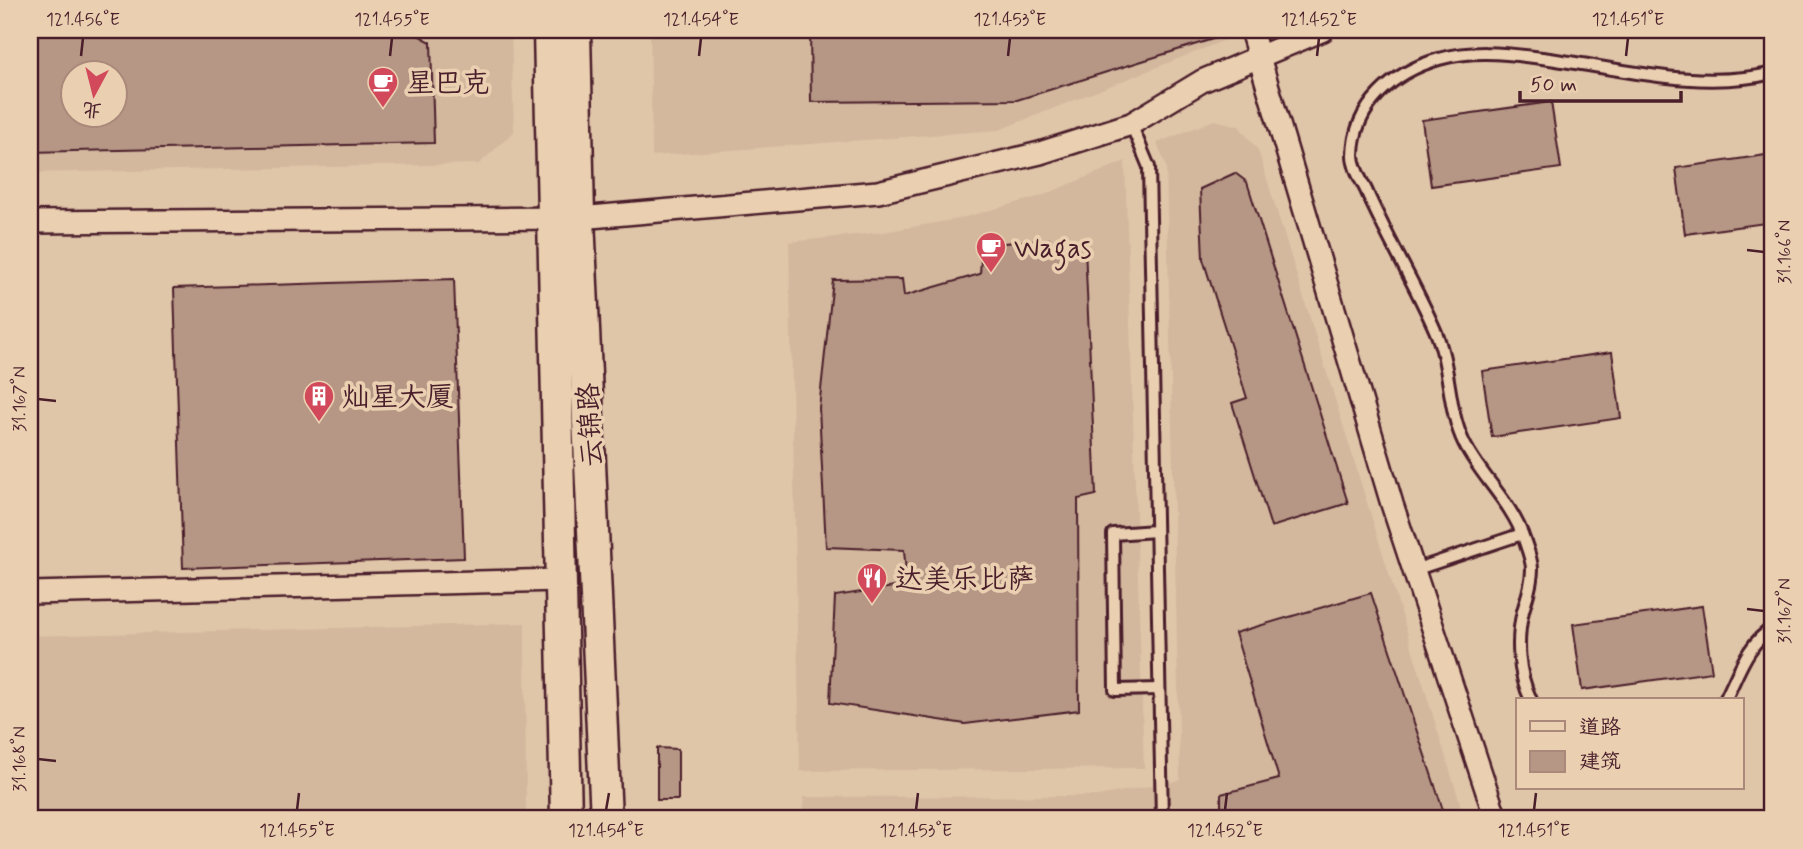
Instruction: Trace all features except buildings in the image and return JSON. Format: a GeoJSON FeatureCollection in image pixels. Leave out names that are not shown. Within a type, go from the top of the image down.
{"type":"FeatureCollection","features":[{"type":"Feature","properties":{"kind":"main road","name":"云锦路"},"geometry":{"type":"LineString","coordinates":[[549,30],[566,218],[606,819]]}},
{"type":"Feature","properties":{"kind":"main road","name":"云锦路"},"geometry":{"type":"LineString","coordinates":[[566,819],[561,580],[566,218],[575,30]]}},
{"type":"Feature","properties":{"kind":"street"},"geometry":{"type":"LineString","coordinates":[[1251,30],[1414,570],[1496,819]]}},
{"type":"Feature","properties":{"kind":"street"},"geometry":{"type":"LineString","coordinates":[[30,222],[566,218],[878,192],[1041,153],[1132,124],[1202,81],[1323,30]]}},
{"type":"Feature","properties":{"kind":"street"},"geometry":{"type":"LineString","coordinates":[[30,593],[561,580]]}},
{"type":"Feature","properties":{"kind":"lane"},"geometry":{"type":"LineString","coordinates":[[1530,698],[1524,686],[1520,661],[1523,614],[1530,590],[1532,567],[1522,534],[1492,482],[1463,442],[1454,415],[1445,362],[1436,332],[1376,213],[1353,159],[1355,135],[1362,116],[1379,92],[1405,71],[1440,58],[1476,52],[1553,59],[1688,80],[1750,79],[1773,73]]}},
{"type":"Feature","properties":{"kind":"lane"},"geometry":{"type":"LineString","coordinates":[[1132,124],[1149,167],[1162,819]]}},
{"type":"Feature","properties":{"kind":"lane"},"geometry":{"type":"LineString","coordinates":[[1156,531],[1113,534],[1115,690],[1159,689]]}},
{"type":"Feature","properties":{"kind":"lane"},"geometry":{"type":"LineString","coordinates":[[1414,570],[1522,534]]}},
{"type":"Feature","properties":{"kind":"lane"},"geometry":{"type":"LineString","coordinates":[[1726,698],[1751,649],[1763,634],[1773,628]]}},
{"type":"Feature","properties":{"kind":"shaded area"},"geometry":{"type":"Polygon","coordinates":[[[30,30],[511,30],[514,132],[479,164],[30,173],[30,30]]]}},
{"type":"Feature","properties":{"kind":"shaded area"},"geometry":{"type":"Polygon","coordinates":[[[650,30],[1236,30],[1238,35],[999,130],[652,156],[650,30]]]}},
{"type":"Feature","properties":{"kind":"shaded area"},"geometry":{"type":"Polygon","coordinates":[[[1214,120],[1239,126],[1258,150],[1465,819],[805,819],[803,797],[1098,796],[1180,780],[1166,166],[1157,143],[1214,120]]]}},
{"type":"Feature","properties":{"kind":"shaded area"},"geometry":{"type":"Polygon","coordinates":[[[1125,161],[1144,768],[800,771],[789,242],[883,232],[958,219],[1041,196],[1125,161]]]}},
{"type":"Feature","properties":{"kind":"shaded area"},"geometry":{"type":"Polygon","coordinates":[[[525,623],[526,819],[30,819],[30,636],[525,623]]]}},
{"type":"Feature","properties":{"kind":"place","name":"星巴克"},"geometry":{"type":"Point","coordinates":[383,109]}},
{"type":"Feature","properties":{"kind":"place","name":"Wagas"},"geometry":{"type":"Point","coordinates":[991,274]}},
{"type":"Feature","properties":{"kind":"place","name":"灿星大厦"},"geometry":{"type":"Point","coordinates":[319,423]}},
{"type":"Feature","properties":{"kind":"place","name":"达美乐比萨"},"geometry":{"type":"Point","coordinates":[872,605]}}]}
